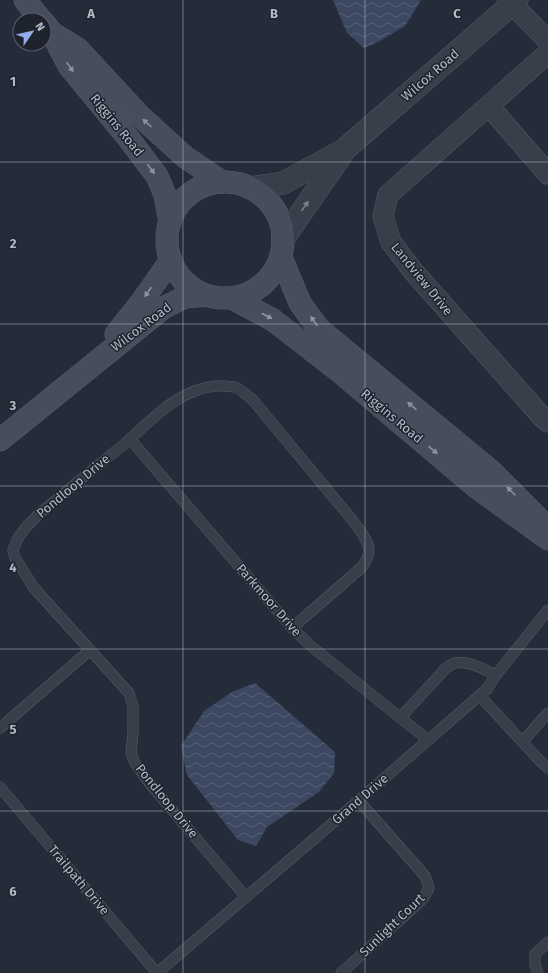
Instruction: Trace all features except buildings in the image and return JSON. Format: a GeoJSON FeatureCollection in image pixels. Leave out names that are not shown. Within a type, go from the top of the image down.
{"type":"FeatureCollection","features":[{"type":"Feature","properties":{"kind":"main road","name":"Riggins Road"},"geometry":{"type":"LineString","coordinates":[[25,0],[35,12]]}},
{"type":"Feature","properties":{"kind":"main road","name":"Riggins Road"},"geometry":{"type":"LineString","coordinates":[[52,30],[78,49],[140,116],[185,157],[222,182]]}},
{"type":"Feature","properties":{"kind":"main road","name":"Riggins Road"},"geometry":{"type":"LineString","coordinates":[[52,36],[69,66],[129,139],[157,176],[165,195],[170,223]]}},
{"type":"Feature","properties":{"kind":"main road"},"geometry":{"type":"LineString","coordinates":[[222,182],[236,183],[250,188],[263,196],[274,208],[280,223],[282,248],[274,273],[262,285],[248,294],[232,298],[219,298],[206,295],[185,281],[177,272],[171,260],[167,242],[170,223],[177,207],[189,194],[205,186],[222,182]]}},
{"type":"Feature","properties":{"kind":"main road","name":"Riggins Road"},"geometry":{"type":"LineString","coordinates":[[282,248],[300,303],[318,328],[490,470],[548,528]]}},
{"type":"Feature","properties":{"kind":"main road","name":"Wilcox Road"},"geometry":{"type":"LineString","coordinates":[[83,373],[140,304],[171,260]]}},
{"type":"Feature","properties":{"kind":"main road","name":"Wilcox Road"},"geometry":{"type":"LineString","coordinates":[[0,440],[163,308],[185,297],[206,295]]}},
{"type":"Feature","properties":{"kind":"main road","name":"Riggins Road"},"geometry":{"type":"LineString","coordinates":[[232,298],[273,320],[340,372],[476,487],[548,539]]}},
{"type":"Feature","properties":{"kind":"street"},"geometry":{"type":"LineString","coordinates":[[512,2],[548,41]]}},
{"type":"Feature","properties":{"kind":"street","name":"Wilcox Road"},"geometry":{"type":"LineString","coordinates":[[250,188],[282,183],[344,150],[512,2]]}},
{"type":"Feature","properties":{"kind":"street","name":"Landview Drive"},"geometry":{"type":"LineString","coordinates":[[548,53],[388,195],[382,216],[391,242],[413,271],[517,390],[548,422]]}},
{"type":"Feature","properties":{"kind":"street"},"geometry":{"type":"LineString","coordinates":[[490,106],[548,174]]}},
{"type":"Feature","properties":{"kind":"street","name":"Wilcox Road"},"geometry":{"type":"LineString","coordinates":[[282,248],[344,150]]}},
{"type":"Feature","properties":{"kind":"lane","name":"Pondloop Drive"},"geometry":{"type":"LineString","coordinates":[[246,897],[150,784],[131,753],[133,706],[129,693],[34,588],[15,558],[13,550],[18,538],[26,526],[130,439],[168,405],[197,390],[226,385],[237,388],[252,399],[354,522],[367,541],[369,552],[362,567],[292,628]]}},
{"type":"Feature","properties":{"kind":"lane","name":"Parkmoor Drive"},"geometry":{"type":"LineString","coordinates":[[130,439],[292,628],[311,646],[428,740]]}},
{"type":"Feature","properties":{"kind":"lane","name":"Grand Drive"},"geometry":{"type":"LineString","coordinates":[[157,973],[487,689],[496,675],[548,610]]}},
{"type":"Feature","properties":{"kind":"lane"},"geometry":{"type":"LineString","coordinates":[[0,728],[90,650]]}},
{"type":"Feature","properties":{"kind":"lane"},"geometry":{"type":"LineString","coordinates":[[400,718],[446,668],[453,663],[461,662],[472,665],[496,675]]}},
{"type":"Feature","properties":{"kind":"lane"},"geometry":{"type":"LineString","coordinates":[[480,695],[522,742],[548,768]]}},
{"type":"Feature","properties":{"kind":"lane"},"geometry":{"type":"LineString","coordinates":[[522,742],[548,713]]}},
{"type":"Feature","properties":{"kind":"lane","name":"Trailpath Drive"},"geometry":{"type":"LineString","coordinates":[[0,787],[157,973]]}},
{"type":"Feature","properties":{"kind":"lane","name":"Sunlight Court"},"geometry":{"type":"LineString","coordinates":[[341,973],[419,903],[429,888],[425,876],[358,801]]}},
{"type":"Feature","properties":{"kind":"lane"},"geometry":{"type":"LineString","coordinates":[[538,973],[535,965],[535,954],[548,942]]}},
{"type":"Feature","properties":{"kind":"water"},"geometry":{"type":"Polygon","coordinates":[[[333,0],[421,0],[405,26],[380,41],[364,48],[347,33],[333,0]]]}},
{"type":"Feature","properties":{"kind":"water"},"geometry":{"type":"Polygon","coordinates":[[[255,683],[335,752],[334,773],[319,792],[267,827],[256,846],[238,840],[187,775],[181,746],[204,711],[232,692],[255,683]]]}}]}
